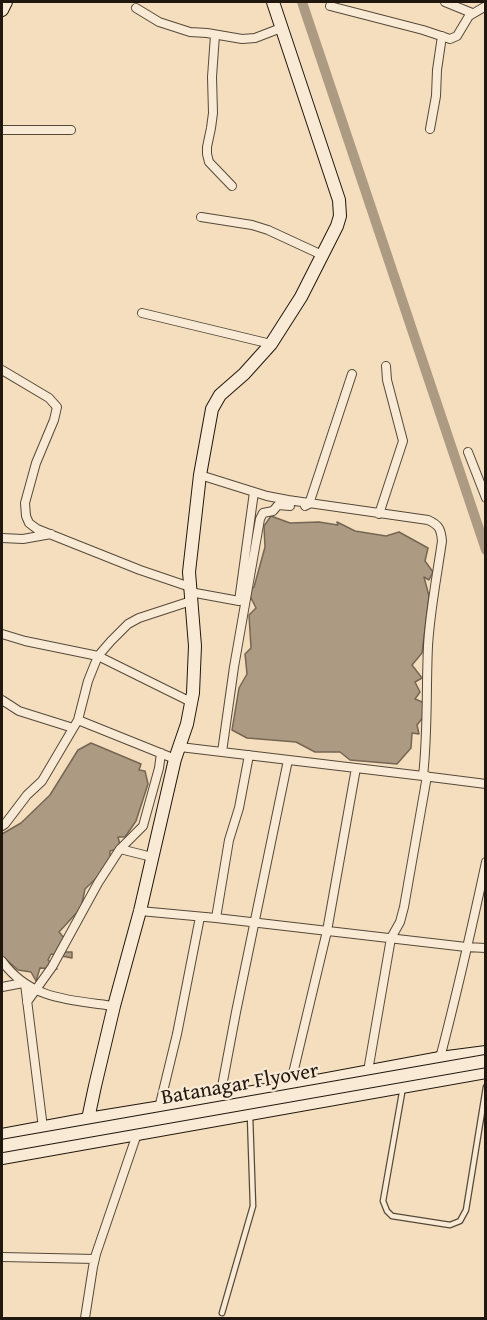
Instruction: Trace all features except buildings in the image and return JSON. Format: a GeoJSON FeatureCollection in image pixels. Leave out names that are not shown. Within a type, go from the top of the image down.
{"type":"FeatureCollection","features":[{"type":"Feature","properties":{"kind":"street"},"geometry":{"type":"LineString","coordinates":[[2,10],[6,2]]}},
{"type":"Feature","properties":{"kind":"street"},"geometry":{"type":"LineString","coordinates":[[91,1142],[87,1119],[192,702],[195,646],[189,572],[200,475],[212,409],[220,395],[244,374],[271,345],[301,297],[340,216],[339,200],[273,2]]}},
{"type":"Feature","properties":{"kind":"street"},"geometry":{"type":"LineString","coordinates":[[445,2],[472,13]]}},
{"type":"Feature","properties":{"kind":"street"},"geometry":{"type":"LineString","coordinates":[[330,6],[450,39],[454,38],[472,13],[486,6]]}},
{"type":"Feature","properties":{"kind":"street"},"geometry":{"type":"LineString","coordinates":[[136,8],[159,22],[190,32],[242,39],[255,38],[281,28]]}},
{"type":"Feature","properties":{"kind":"street"},"geometry":{"type":"LineString","coordinates":[[215,35],[212,77],[213,113],[207,154],[209,162],[232,186]]}},
{"type":"Feature","properties":{"kind":"street"},"geometry":{"type":"LineString","coordinates":[[430,129],[442,36]]}},
{"type":"Feature","properties":{"kind":"street"},"geometry":{"type":"LineString","coordinates":[[2,130],[70,130]]}},
{"type":"Feature","properties":{"kind":"street"},"geometry":{"type":"LineString","coordinates":[[201,218],[252,225],[322,255]]}},
{"type":"Feature","properties":{"kind":"street"},"geometry":{"type":"LineString","coordinates":[[142,313],[271,345]]}},
{"type":"Feature","properties":{"kind":"street"},"geometry":{"type":"LineString","coordinates":[[379,514],[403,441],[387,380],[386,366]]}},
{"type":"Feature","properties":{"kind":"street"},"geometry":{"type":"LineString","coordinates":[[2,370],[49,398],[57,407],[36,463],[25,502],[29,523],[37,529],[140,570],[190,593],[239,601],[254,492]]}},
{"type":"Feature","properties":{"kind":"street"},"geometry":{"type":"LineString","coordinates":[[222,752],[234,667],[260,519],[263,513],[273,511],[278,505],[299,508],[309,504],[352,374]]}},
{"type":"Feature","properties":{"kind":"street"},"geometry":{"type":"LineString","coordinates":[[468,452],[486,498]]}},
{"type":"Feature","properties":{"kind":"street"},"geometry":{"type":"LineString","coordinates":[[200,475],[276,498],[428,520],[437,524],[441,531],[442,541],[428,646],[425,776],[404,907],[400,922],[391,938],[368,1071]]}},
{"type":"Feature","properties":{"kind":"street"},"geometry":{"type":"LineString","coordinates":[[2,538],[23,539],[51,534]]}},
{"type":"Feature","properties":{"kind":"street"},"geometry":{"type":"LineString","coordinates":[[3,823],[42,781],[78,720],[88,681],[98,656],[128,624],[190,593]]}},
{"type":"Feature","properties":{"kind":"street"},"geometry":{"type":"LineString","coordinates":[[2,633],[25,641],[98,656],[192,702]]}},
{"type":"Feature","properties":{"kind":"street"},"geometry":{"type":"LineString","coordinates":[[2,700],[19,711],[73,728]]}},
{"type":"Feature","properties":{"kind":"street"},"geometry":{"type":"LineString","coordinates":[[78,720],[161,753],[222,752],[486,784]]}},
{"type":"Feature","properties":{"kind":"street"},"geometry":{"type":"LineString","coordinates":[[27,1002],[52,967],[98,883],[120,849],[143,826],[161,753]]}},
{"type":"Feature","properties":{"kind":"street"},"geometry":{"type":"LineString","coordinates":[[216,918],[229,840],[239,808],[249,755]]}},
{"type":"Feature","properties":{"kind":"street"},"geometry":{"type":"LineString","coordinates":[[220,1097],[288,760]]}},
{"type":"Feature","properties":{"kind":"street"},"geometry":{"type":"LineString","coordinates":[[290,1086],[327,931],[356,768]]}},
{"type":"Feature","properties":{"kind":"street"},"geometry":{"type":"LineString","coordinates":[[120,849],[152,857]]}},
{"type":"Feature","properties":{"kind":"street"},"geometry":{"type":"LineString","coordinates":[[440,1058],[461,978],[466,946],[486,862]]}},
{"type":"Feature","properties":{"kind":"street"},"geometry":{"type":"LineString","coordinates":[[140,911],[486,948]]}},
{"type":"Feature","properties":{"kind":"street"},"geometry":{"type":"LineString","coordinates":[[159,1108],[177,1034],[200,917]]}},
{"type":"Feature","properties":{"kind":"street"},"geometry":{"type":"LineString","coordinates":[[2,961],[24,984],[34,990],[49,995],[114,1006]]}},
{"type":"Feature","properties":{"kind":"street"},"geometry":{"type":"LineString","coordinates":[[2,987],[24,984]]}},
{"type":"Feature","properties":{"kind":"street"},"geometry":{"type":"LineString","coordinates":[[24,984],[43,1128]]}},
{"type":"Feature","properties":{"kind":"street"},"geometry":{"type":"LineString","coordinates":[[2,1136],[87,1119],[486,1052]]}},
{"type":"Feature","properties":{"kind":"street","name":"Batanagar Flyover"},"geometry":{"type":"LineString","coordinates":[[2,1146],[486,1061]]}},
{"type":"Feature","properties":{"kind":"street"},"geometry":{"type":"LineString","coordinates":[[2,1158],[486,1072]]}},
{"type":"Feature","properties":{"kind":"street"},"geometry":{"type":"LineString","coordinates":[[85,1318],[95,1259],[137,1134],[132,1112]]}},
{"type":"Feature","properties":{"kind":"street"},"geometry":{"type":"LineString","coordinates":[[2,1257],[95,1259]]}},
{"type":"Feature","properties":{"kind":"lane"},"geometry":{"type":"LineString","coordinates":[[403,1087],[383,1201],[392,1216],[450,1225],[460,1221],[466,1210],[486,1087]]}},
{"type":"Feature","properties":{"kind":"lane"},"geometry":{"type":"LineString","coordinates":[[222,1313],[253,1206],[250,1114]]}},
{"type":"Feature","properties":{"kind":"shaded area"},"geometry":{"type":"Polygon","coordinates":[[[271,516],[290,523],[319,522],[338,525],[337,522],[355,531],[386,536],[399,532],[428,548],[425,561],[433,572],[429,580],[424,577],[429,596],[422,653],[412,665],[422,678],[415,682],[420,692],[415,699],[427,704],[428,711],[417,725],[419,734],[412,733],[411,748],[397,764],[350,760],[340,752],[315,752],[296,742],[247,738],[232,730],[239,688],[247,674],[245,654],[251,648],[249,615],[256,608],[248,592],[254,587],[265,547],[264,526],[271,516]]]}},
{"type":"Feature","properties":{"kind":"shaded area"},"geometry":{"type":"Polygon","coordinates":[[[91,743],[141,764],[139,770],[145,771],[148,784],[136,821],[125,837],[118,837],[121,848],[110,851],[110,865],[85,889],[81,908],[59,932],[66,940],[58,952],[72,952],[72,958],[51,954],[48,960],[57,969],[40,968],[36,981],[31,972],[18,970],[2,956],[2,834],[21,823],[50,795],[78,750],[91,743]]]}},
{"type":"Feature","properties":{"kind":"waterway"},"geometry":{"type":"LineString","coordinates":[[302,2],[486,550]]}}]}
